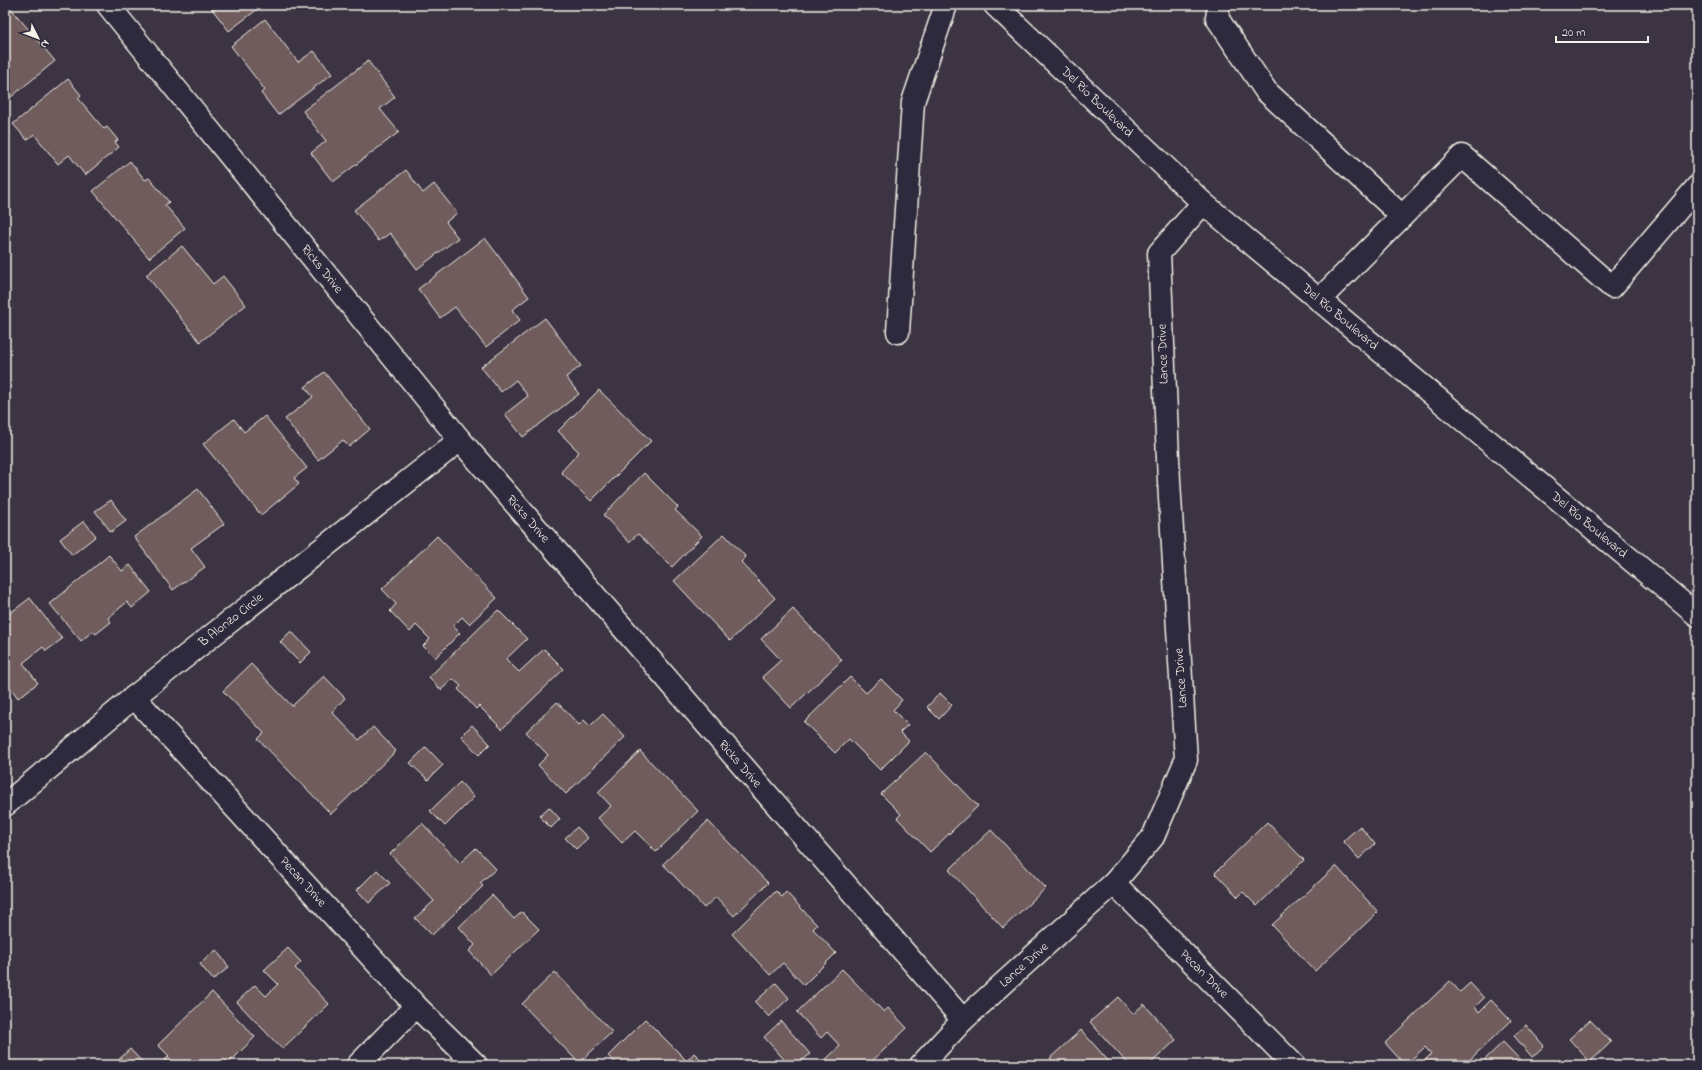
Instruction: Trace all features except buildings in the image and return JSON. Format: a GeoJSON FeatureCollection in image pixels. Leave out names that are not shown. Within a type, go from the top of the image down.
{"type":"FeatureCollection","features":[{"type":"Feature","properties":{"kind":"street","name":"Ricks Drive"},"geometry":{"type":"LineString","coordinates":[[108,5],[460,440],[963,1020]]}},
{"type":"Feature","properties":{"kind":"street"},"geometry":{"type":"LineString","coordinates":[[898,332],[914,102],[946,5]]}},
{"type":"Feature","properties":{"kind":"street","name":"Del Río Boulevard"},"geometry":{"type":"LineString","coordinates":[[995,5],[1203,203],[1697,615]]}},
{"type":"Feature","properties":{"kind":"street"},"geometry":{"type":"LineString","coordinates":[[1219,5],[1217,18],[1266,91],[1402,216]]}},
{"type":"Feature","properties":{"kind":"street"},"geometry":{"type":"LineString","coordinates":[[1318,300],[1462,156],[1612,287],[1697,187]]}},
{"type":"Feature","properties":{"kind":"street","name":"Lance Drive"},"geometry":{"type":"LineString","coordinates":[[922,1065],[963,1020],[1114,883],[1152,836],[1186,760],[1169,481],[1159,252],[1203,203]]}},
{"type":"Feature","properties":{"kind":"street","name":"B Alonzo Circle"},"geometry":{"type":"LineString","coordinates":[[5,805],[134,697],[460,440]]}},
{"type":"Feature","properties":{"kind":"street","name":"Pecan Drive"},"geometry":{"type":"LineString","coordinates":[[134,697],[416,1006],[476,1065]]}},
{"type":"Feature","properties":{"kind":"street","name":"Pecan Drive"},"geometry":{"type":"LineString","coordinates":[[1114,883],[1294,1065]]}},
{"type":"Feature","properties":{"kind":"street"},"geometry":{"type":"LineString","coordinates":[[358,1065],[416,1006]]}}]}
